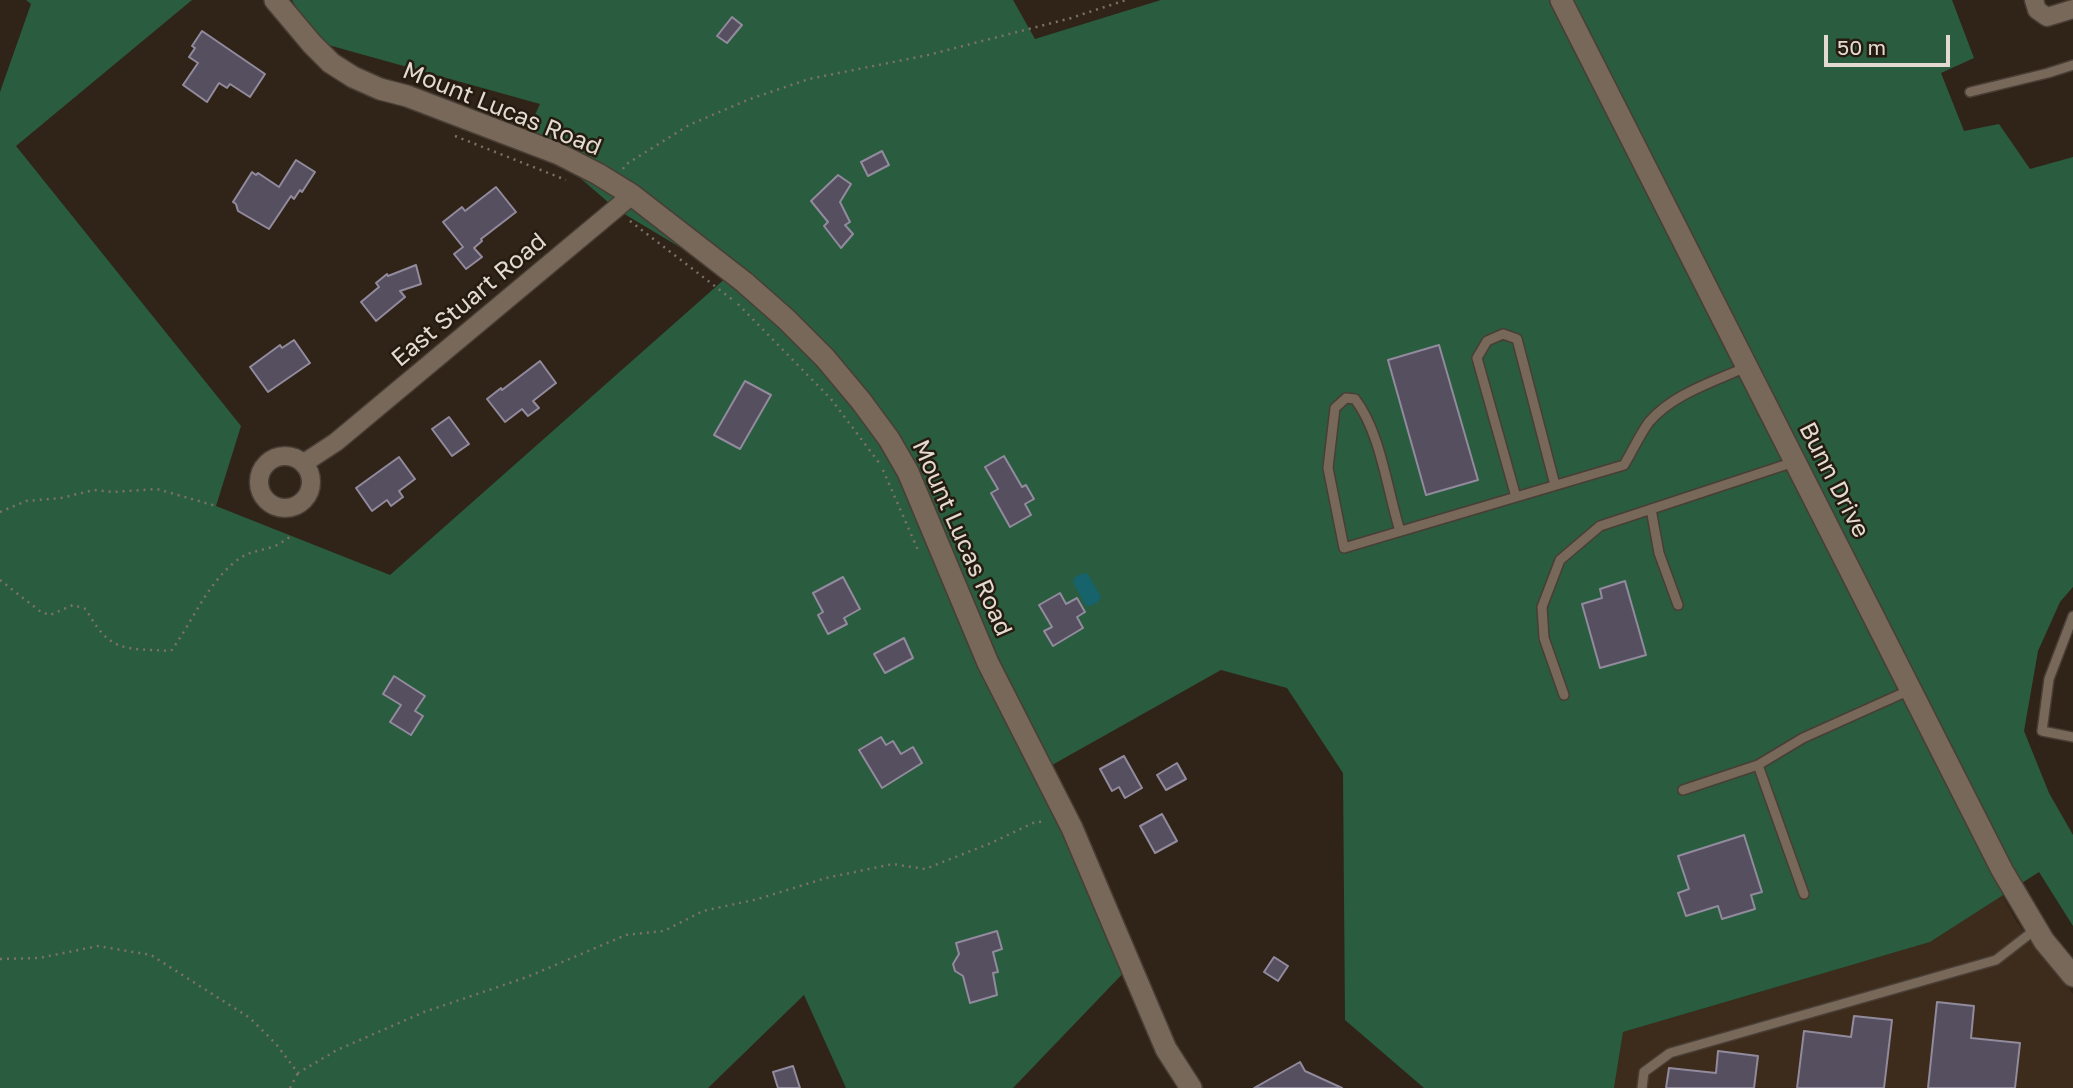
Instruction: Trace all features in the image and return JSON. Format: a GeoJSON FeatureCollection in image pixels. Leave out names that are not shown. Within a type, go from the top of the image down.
{"type":"FeatureCollection","features":[{"type":"Feature","properties":{"kind":"street","name":"Mount Lucas Road"},"geometry":{"type":"LineString","coordinates":[[275,0],[312,44],[331,62],[353,77],[559,154],[632,195],[744,282],[786,319],[843,380],[889,439],[916,490],[988,663],[1072,828],[1166,1049],[1191,1088]]}},
{"type":"Feature","properties":{"kind":"street","name":"Bunn Drive"},"geometry":{"type":"LineString","coordinates":[[1561,0],[2001,870],[2036,929],[2073,976]]}},
{"type":"Feature","properties":{"kind":"street"},"geometry":{"type":"LineString","coordinates":[[2034,0],[2037,10],[2047,17],[2073,9]]}},
{"type":"Feature","properties":{"kind":"street","name":"East Stuart Road"},"geometry":{"type":"LineString","coordinates":[[304,463],[336,442],[632,195]]}},
{"type":"Feature","properties":{"kind":"lane"},"geometry":{"type":"LineString","coordinates":[[1970,92],[2048,74],[2073,65]]}},
{"type":"Feature","properties":{"kind":"lane"},"geometry":{"type":"LineString","coordinates":[[1516,497],[1477,358],[1487,341],[1503,334],[1517,339],[1555,485]]}},
{"type":"Feature","properties":{"kind":"lane"},"geometry":{"type":"LineString","coordinates":[[1400,531],[1371,429],[1355,399],[1346,398],[1335,408],[1328,468],[1344,548],[1624,465],[1647,424],[1662,409],[1688,393],[1747,366]]}},
{"type":"Feature","properties":{"kind":"lane"},"geometry":{"type":"LineString","coordinates":[[1564,695],[1544,638],[1542,607],[1560,560],[1600,526],[1795,462]]}},
{"type":"Feature","properties":{"kind":"lane"},"geometry":{"type":"LineString","coordinates":[[1651,509],[1659,554],[1678,605]]}},
{"type":"Feature","properties":{"kind":"lane"},"geometry":{"type":"LineString","coordinates":[[2073,617],[2049,679],[2042,731],[2073,737]]}},
{"type":"Feature","properties":{"kind":"lane"},"geometry":{"type":"LineString","coordinates":[[1683,790],[1758,765],[1803,738],[1910,690]]}},
{"type":"Feature","properties":{"kind":"lane"},"geometry":{"type":"LineString","coordinates":[[1758,765],[1804,894]]}},
{"type":"Feature","properties":{"kind":"lane"},"geometry":{"type":"LineString","coordinates":[[1642,1088],[1644,1072],[1670,1053],[1996,960],[2036,929]]}},
{"type":"Feature","properties":{"kind":"path"},"geometry":{"type":"LineString","coordinates":[[621,172],[625,165],[689,125],[809,79],[993,39],[1126,0]]}},
{"type":"Feature","properties":{"kind":"path"},"geometry":{"type":"LineString","coordinates":[[447,133],[566,180]]}},
{"type":"Feature","properties":{"kind":"path"},"geometry":{"type":"LineString","coordinates":[[616,209],[737,303],[831,399],[882,467],[918,549]]}},
{"type":"Feature","properties":{"kind":"path"},"geometry":{"type":"LineString","coordinates":[[0,512],[26,501],[61,498],[94,490],[113,492],[126,489],[157,489],[216,506]]}},
{"type":"Feature","properties":{"kind":"path"},"geometry":{"type":"LineString","coordinates":[[0,580],[41,612],[50,615],[73,604],[86,609],[96,628],[117,647],[171,651],[216,580],[237,560],[257,550],[274,547],[291,536]]}},
{"type":"Feature","properties":{"kind":"path"},"geometry":{"type":"LineString","coordinates":[[290,1088],[298,1073],[337,1050],[424,1012],[527,977],[626,935],[664,931],[703,911],[758,899],[826,878],[893,864],[925,869],[1033,823],[1049,821]]}},
{"type":"Feature","properties":{"kind":"path"},"geometry":{"type":"LineString","coordinates":[[0,960],[39,958],[97,946],[151,956],[250,1018],[276,1044],[298,1073]]}},
{"type":"Feature","properties":{"kind":"shaded area"},"geometry":{"type":"Polygon","coordinates":[[[2002,895],[2016,921],[2073,994],[2073,1088],[1614,1088],[1623,1032],[1930,942],[2002,895]]]}},
{"type":"Feature","properties":{"kind":"green space"},"geometry":{"type":"Polygon","coordinates":[[[26,0],[192,0],[16,146],[241,426],[216,506],[390,575],[728,276],[616,209],[527,132],[540,104],[314,41],[292,0],[1013,0],[1035,39],[1161,0],[1952,0],[1974,58],[1941,73],[1964,131],[1999,124],[2030,169],[2073,157],[2073,587],[2060,602],[2038,651],[2024,731],[2049,793],[2073,835],[2073,926],[2039,872],[1930,942],[1623,1032],[1614,1088],[1424,1088],[1345,1020],[1343,773],[1287,688],[1221,670],[1045,769],[1131,965],[1013,1088],[846,1088],[804,995],[708,1088],[0,1088],[0,92],[31,4],[26,0]]]}},
{"type":"Feature","properties":{"kind":"water"},"geometry":{"type":"Polygon","coordinates":[[[1088,574],[1101,597],[1097,602],[1086,606],[1073,582],[1075,577],[1088,574]]]}},
{"type":"Feature","properties":{"kind":"building"},"geometry":{"type":"Polygon","coordinates":[[[732,17],[742,25],[727,43],[717,36],[732,17]]]}},
{"type":"Feature","properties":{"kind":"building"},"geometry":{"type":"Polygon","coordinates":[[[202,31],[265,74],[250,97],[230,84],[227,88],[219,83],[207,102],[183,85],[198,63],[189,57],[195,48],[192,46],[202,31]]]}},
{"type":"Feature","properties":{"kind":"building"},"geometry":{"type":"Polygon","coordinates":[[[882,151],[889,165],[868,176],[861,162],[882,151]]]}},
{"type":"Feature","properties":{"kind":"building"},"geometry":{"type":"Polygon","coordinates":[[[296,160],[315,172],[302,192],[300,190],[294,199],[291,196],[269,229],[238,211],[233,202],[252,172],[279,187],[296,160]]]}},
{"type":"Feature","properties":{"kind":"building"},"geometry":{"type":"Polygon","coordinates":[[[838,175],[851,184],[840,202],[850,222],[845,225],[853,234],[841,248],[824,226],[828,222],[811,201],[838,175]]]}},
{"type":"Feature","properties":{"kind":"building"},"geometry":{"type":"Polygon","coordinates":[[[496,187],[516,212],[481,239],[474,248],[482,257],[466,269],[454,254],[463,247],[443,222],[462,207],[465,211],[496,187]]]}},
{"type":"Feature","properties":{"kind":"building"},"geometry":{"type":"Polygon","coordinates":[[[416,265],[421,284],[400,291],[405,297],[376,321],[361,302],[379,287],[376,283],[387,274],[388,276],[416,265]]]}},
{"type":"Feature","properties":{"kind":"building"},"geometry":{"type":"Polygon","coordinates":[[[294,340],[310,363],[268,392],[250,367],[280,345],[282,348],[294,340]]]}},
{"type":"Feature","properties":{"kind":"building"},"geometry":{"type":"Polygon","coordinates":[[[1439,345],[1478,480],[1426,495],[1388,360],[1439,345]]]}},
{"type":"Feature","properties":{"kind":"building"},"geometry":{"type":"Polygon","coordinates":[[[540,361],[556,383],[533,401],[539,408],[528,416],[522,409],[505,422],[487,399],[540,361]]]}},
{"type":"Feature","properties":{"kind":"building"},"geometry":{"type":"Polygon","coordinates":[[[745,381],[771,395],[740,449],[714,435],[745,381]]]}},
{"type":"Feature","properties":{"kind":"building"},"geometry":{"type":"Polygon","coordinates":[[[449,417],[469,444],[452,456],[432,429],[449,417]]]}},
{"type":"Feature","properties":{"kind":"building"},"geometry":{"type":"Polygon","coordinates":[[[1004,456],[1022,487],[1026,485],[1034,499],[1025,504],[1031,515],[1010,527],[991,493],[998,489],[985,467],[1004,456]]]}},
{"type":"Feature","properties":{"kind":"building"},"geometry":{"type":"Polygon","coordinates":[[[399,457],[415,479],[399,491],[403,497],[391,506],[387,500],[372,511],[356,488],[399,457]]]}},
{"type":"Feature","properties":{"kind":"building"},"geometry":{"type":"Polygon","coordinates":[[[843,577],[860,609],[844,618],[847,624],[828,634],[818,615],[823,612],[813,593],[843,577]]]}},
{"type":"Feature","properties":{"kind":"building"},"geometry":{"type":"Polygon","coordinates":[[[1625,581],[1646,655],[1600,668],[1582,604],[1602,598],[1600,589],[1625,581]]]}},
{"type":"Feature","properties":{"kind":"building"},"geometry":{"type":"Polygon","coordinates":[[[1060,593],[1066,604],[1077,598],[1085,612],[1077,617],[1083,628],[1053,646],[1044,631],[1052,627],[1039,605],[1060,593]]]}},
{"type":"Feature","properties":{"kind":"building"},"geometry":{"type":"Polygon","coordinates":[[[904,638],[913,658],[885,673],[874,654],[904,638]]]}},
{"type":"Feature","properties":{"kind":"building"},"geometry":{"type":"Polygon","coordinates":[[[394,676],[425,696],[415,711],[423,716],[411,735],[390,722],[401,705],[383,694],[394,676]]]}},
{"type":"Feature","properties":{"kind":"building"},"geometry":{"type":"Polygon","coordinates":[[[881,737],[886,745],[893,741],[901,754],[913,747],[922,763],[882,788],[859,750],[881,737]]]}},
{"type":"Feature","properties":{"kind":"building"},"geometry":{"type":"Polygon","coordinates":[[[1124,756],[1142,788],[1125,798],[1119,787],[1112,791],[1100,769],[1124,756]]]}},
{"type":"Feature","properties":{"kind":"building"},"geometry":{"type":"Polygon","coordinates":[[[1177,763],[1186,779],[1166,790],[1157,775],[1177,763]]]}},
{"type":"Feature","properties":{"kind":"building"},"geometry":{"type":"Polygon","coordinates":[[[1162,814],[1177,841],[1155,853],[1140,826],[1162,814]]]}},
{"type":"Feature","properties":{"kind":"building"},"geometry":{"type":"Polygon","coordinates":[[[1744,835],[1762,892],[1751,895],[1755,909],[1722,919],[1718,906],[1686,916],[1678,893],[1689,889],[1678,856],[1744,835]]]}},
{"type":"Feature","properties":{"kind":"building"},"geometry":{"type":"Polygon","coordinates":[[[997,931],[1002,949],[993,952],[998,972],[993,973],[997,995],[970,1003],[963,976],[955,971],[953,964],[959,954],[956,943],[997,931]]]}},
{"type":"Feature","properties":{"kind":"building"},"geometry":{"type":"Polygon","coordinates":[[[1274,957],[1288,966],[1278,981],[1264,972],[1274,957]]]}},
{"type":"Feature","properties":{"kind":"building"},"geometry":{"type":"Polygon","coordinates":[[[1937,1002],[1974,1006],[1971,1038],[2020,1043],[2015,1088],[1928,1088],[1937,1002]]]}},
{"type":"Feature","properties":{"kind":"building"},"geometry":{"type":"Polygon","coordinates":[[[1854,1016],[1892,1020],[1884,1088],[1797,1088],[1804,1031],[1851,1037],[1854,1016]]]}},
{"type":"Feature","properties":{"kind":"building"},"geometry":{"type":"Polygon","coordinates":[[[1718,1051],[1758,1056],[1754,1088],[1666,1088],[1669,1068],[1716,1073],[1718,1051]]]}},
{"type":"Feature","properties":{"kind":"building"},"geometry":{"type":"Polygon","coordinates":[[[1300,1062],[1305,1071],[1342,1088],[1254,1088],[1300,1062]]]}},
{"type":"Feature","properties":{"kind":"building"},"geometry":{"type":"Polygon","coordinates":[[[793,1066],[800,1088],[778,1088],[773,1072],[793,1066]]]}}]}
